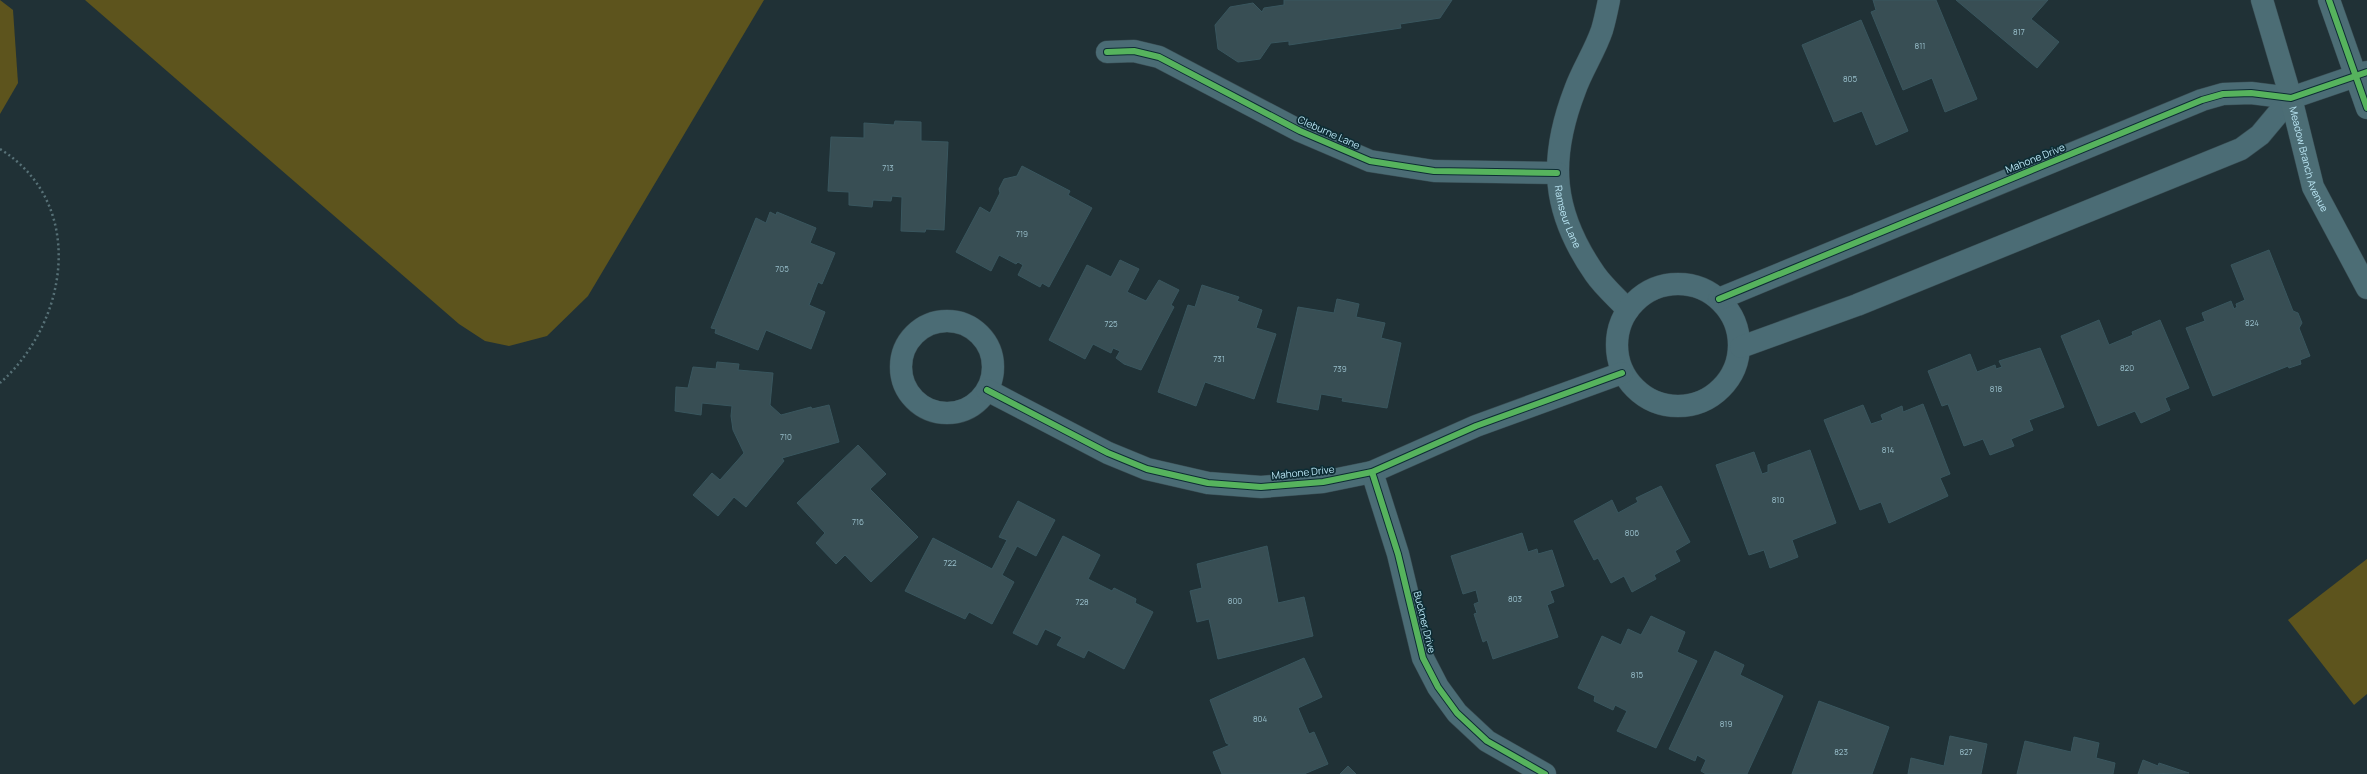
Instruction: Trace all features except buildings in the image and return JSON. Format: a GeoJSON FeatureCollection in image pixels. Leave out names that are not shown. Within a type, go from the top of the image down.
{"type":"FeatureCollection","features":[{"type":"Feature","properties":{"kind":"main road","name":"Meadow Branch Avenue"},"geometry":{"type":"LineString","coordinates":[[2262,0],[2291,98],[2313,187],[2367,288]]}},
{"type":"Feature","properties":{"kind":"main road"},"geometry":{"type":"LineString","coordinates":[[2329,0],[2362,74],[2367,108]]}},
{"type":"Feature","properties":{"kind":"street","name":"Ramseur Lane"},"geometry":{"type":"LineString","coordinates":[[1609,0],[1602,30],[1575,89],[1561,130],[1558,173],[1564,216],[1576,242],[1596,275],[1628,310]]}},
{"type":"Feature","properties":{"kind":"street","name":"Cleburne Lane"},"geometry":{"type":"LineString","coordinates":[[1107,52],[1134,51],[1159,57],[1300,131],[1370,161],[1434,172],[1558,173]]}},
{"type":"Feature","properties":{"kind":"street","name":"Mahone Drive"},"geometry":{"type":"LineString","coordinates":[[1719,299],[2202,100],[2223,94],[2251,93],[2291,98],[2362,74]]}},
{"type":"Feature","properties":{"kind":"street"},"geometry":{"type":"LineString","coordinates":[[1740,347],[1857,305],[2241,149],[2260,135],[2291,98]]}},
{"type":"Feature","properties":{"kind":"street"},"geometry":{"type":"LineString","coordinates":[[1666,286],[1689,286],[1711,293],[1719,299],[1734,317],[1740,331],[1740,347],[1734,373],[1717,392],[1695,404],[1673,406],[1646,399],[1629,384],[1622,373],[1617,350],[1622,324],[1628,310],[1645,294],[1666,286]]}},
{"type":"Feature","properties":{"kind":"street"},"geometry":{"type":"LineString","coordinates":[[954,320],[973,327],[986,341],[993,355],[993,377],[987,390],[974,405],[955,413],[935,412],[921,405],[908,391],[901,368],[904,349],[918,330],[931,323],[954,320]]}},
{"type":"Feature","properties":{"kind":"street","name":"Mahone Drive"},"geometry":{"type":"LineString","coordinates":[[987,390],[1121,458],[1147,469],[1208,483],[1261,487],[1323,482],[1372,472],[1476,426],[1622,373]]}},
{"type":"Feature","properties":{"kind":"street","name":"Buckner Drive"},"geometry":{"type":"LineString","coordinates":[[1372,472],[1398,554],[1423,658],[1438,687],[1457,713],[1487,741],[1546,774]]}},
{"type":"Feature","properties":{"kind":"path"},"geometry":{"type":"LineString","coordinates":[[0,149],[29,171],[40,188],[55,226],[58,251],[56,287],[48,317],[39,337],[27,356],[0,383]]}},
{"type":"Feature","properties":{"kind":"shaded area"},"geometry":{"type":"Polygon","coordinates":[[[0,0],[13,10],[18,83],[0,114],[0,0]]]}},
{"type":"Feature","properties":{"kind":"shaded area"},"geometry":{"type":"Polygon","coordinates":[[[85,0],[764,0],[588,296],[547,336],[509,346],[485,341],[459,324],[85,0]]]}},
{"type":"Feature","properties":{"kind":"shaded area"},"geometry":{"type":"Polygon","coordinates":[[[2367,559],[2367,694],[2354,705],[2288,620],[2367,559]]]}},
{"type":"Feature","properties":{"kind":"cycle path"},"geometry":{"type":"LineString","coordinates":[[2329,0],[2367,108]]}},
{"type":"Feature","properties":{"kind":"cycle path"},"geometry":{"type":"LineString","coordinates":[[1107,52],[1134,51],[1159,57],[1300,131],[1370,161],[1434,171],[1557,173]]}},
{"type":"Feature","properties":{"kind":"cycle path"},"geometry":{"type":"LineString","coordinates":[[1719,299],[2202,100],[2223,94],[2251,93],[2291,98],[2367,72]]}},
{"type":"Feature","properties":{"kind":"cycle path"},"geometry":{"type":"LineString","coordinates":[[987,390],[1108,453],[1147,469],[1208,483],[1261,487],[1323,482],[1372,472],[1476,426],[1622,373]]}},
{"type":"Feature","properties":{"kind":"cycle path"},"geometry":{"type":"LineString","coordinates":[[1372,472],[1398,554],[1423,658],[1438,687],[1457,713],[1487,741],[1545,774]]}}]}
